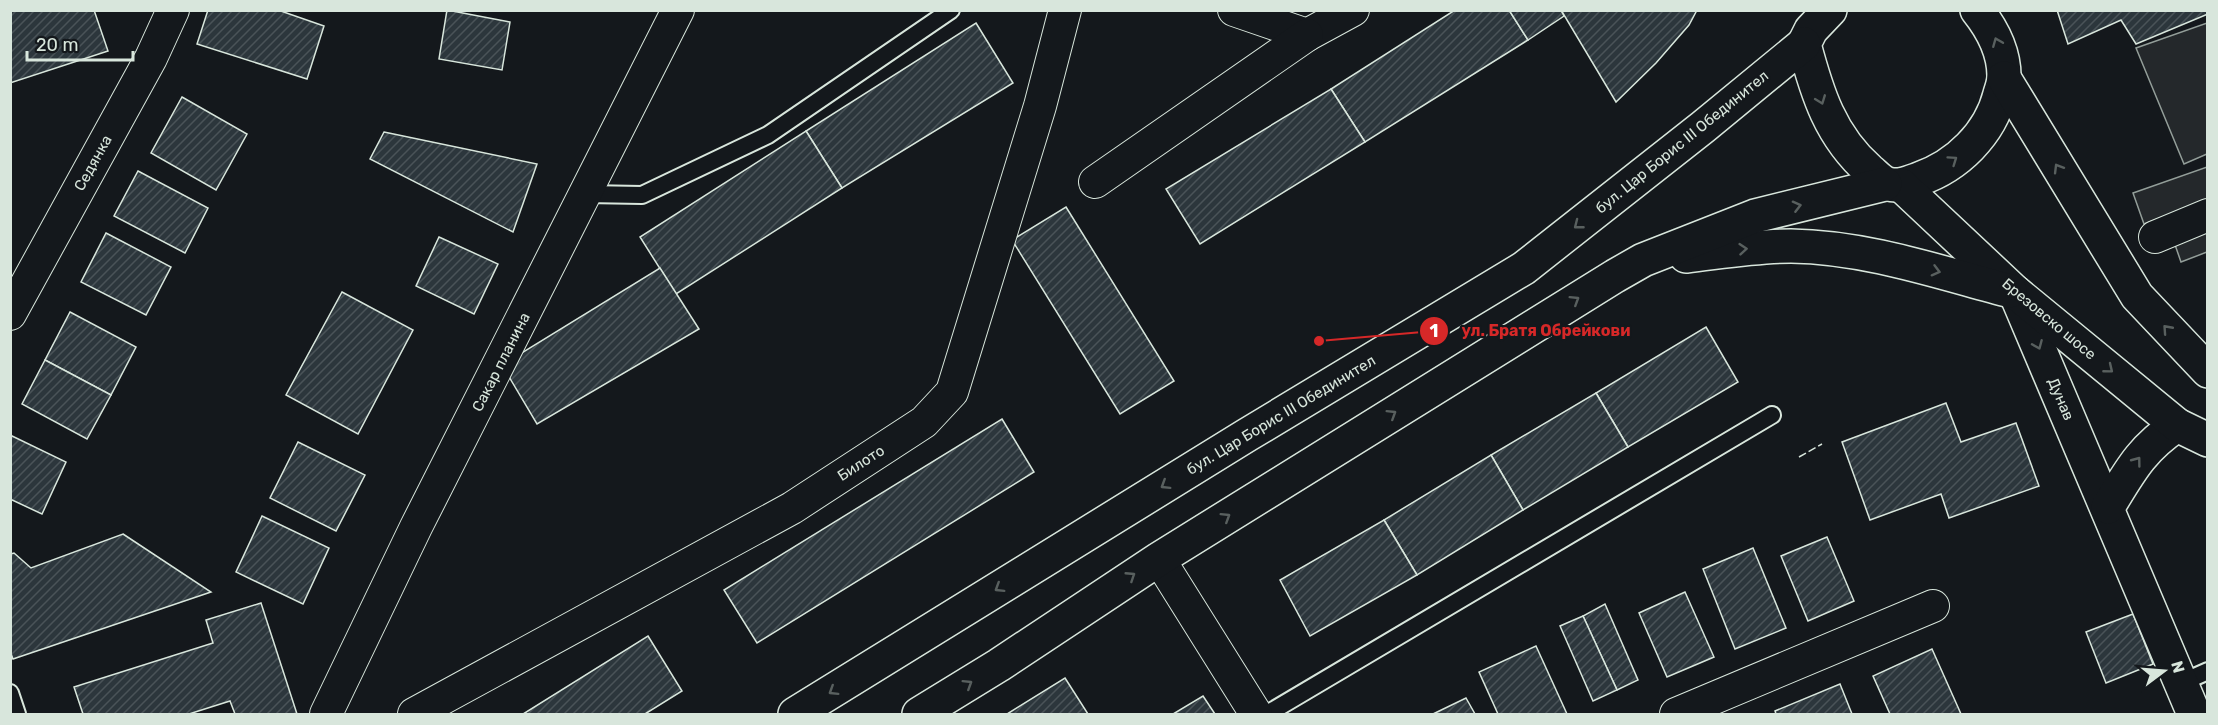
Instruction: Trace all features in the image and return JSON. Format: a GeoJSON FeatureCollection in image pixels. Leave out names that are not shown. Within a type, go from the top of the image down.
{"type":"FeatureCollection","features":[{"type":"Feature","properties":{"kind":"main road"},"geometry":{"type":"LineString","coordinates":[[919,714],[999,665],[1159,559],[1643,260],[1755,216],[1933,174],[1962,154],[1980,135],[1996,108],[2004,78],[2001,51],[1991,28],[1977,10]]}},
{"type":"Feature","properties":{"kind":"main road","name":"Брезовско шосе"},"geometry":{"type":"LineString","coordinates":[[1814,24],[1813,80],[1821,102],[1842,143],[1861,163],[1893,185],[2015,292],[2177,426],[2208,440]]}},
{"type":"Feature","properties":{"kind":"main road","name":"бул. Цар Борис III Обединител"},"geometry":{"type":"LineString","coordinates":[[795,714],[1247,435],[1524,268],[1703,127],[1814,24]]}},
{"type":"Feature","properties":{"kind":"main road"},"geometry":{"type":"LineString","coordinates":[[2004,78],[2137,296],[2208,371]]}},
{"type":"Feature","properties":{"kind":"main road"},"geometry":{"type":"LineString","coordinates":[[1643,260],[1782,247],[1844,250],[1882,257],[2015,292]]}},
{"type":"Feature","properties":{"kind":"main road","name":"Дунав"},"geometry":{"type":"LineString","coordinates":[[2015,292],[2108,507],[2194,677],[2194,714]]}},
{"type":"Feature","properties":{"kind":"main road"},"geometry":{"type":"LineString","coordinates":[[2108,507],[2137,459],[2156,439],[2177,426]]}},
{"type":"Feature","properties":{"kind":"street","name":"Седянка"},"geometry":{"type":"LineString","coordinates":[[10,314],[151,58],[173,10]]}},
{"type":"Feature","properties":{"kind":"street","name":"Сакар планина"},"geometry":{"type":"LineString","coordinates":[[326,714],[416,527],[678,10]]}},
{"type":"Feature","properties":{"kind":"street","name":"Билото"},"geometry":{"type":"LineString","coordinates":[[414,714],[792,508],[924,422],[952,392],[1040,106],[1065,10]]}},
{"type":"Feature","properties":{"kind":"street"},"geometry":{"type":"LineString","coordinates":[[1234,10],[1307,35]]}},
{"type":"Feature","properties":{"kind":"street"},"geometry":{"type":"LineString","coordinates":[[1095,182],[1307,35],[1353,10]]}},
{"type":"Feature","properties":{"kind":"street"},"geometry":{"type":"LineString","coordinates":[[2155,237],[2208,215]]}},
{"type":"Feature","properties":{"kind":"street"},"geometry":{"type":"LineString","coordinates":[[1159,559],[1256,714]]}},
{"type":"Feature","properties":{"kind":"street"},"geometry":{"type":"LineString","coordinates":[[1676,714],[1740,703],[1933,606]]}},
{"type":"Feature","properties":{"kind":"lane"},"geometry":{"type":"LineString","coordinates":[[586,194],[642,195],[768,135],[951,10]]}},
{"type":"Feature","properties":{"kind":"lane"},"geometry":{"type":"LineString","coordinates":[[1267,714],[1772,415]]}},
{"type":"Feature","properties":{"kind":"lane"},"geometry":{"type":"LineString","coordinates":[[10,693],[17,714]]}},
{"type":"Feature","properties":{"kind":"shaded area"},"geometry":{"type":"Polygon","coordinates":[[[2207,23],[2207,154],[2184,164],[2136,48],[2207,23]]]}},
{"type":"Feature","properties":{"kind":"shaded area"},"geometry":{"type":"Polygon","coordinates":[[[2207,167],[2207,252],[2181,262],[2165,216],[2144,224],[2133,193],[2207,167]]]}},
{"type":"Feature","properties":{"kind":"building"},"geometry":{"type":"Polygon","coordinates":[[[10,10],[94,10],[108,51],[10,83],[10,10]]]}},
{"type":"Feature","properties":{"kind":"building"},"geometry":{"type":"Polygon","coordinates":[[[208,10],[278,10],[324,26],[307,79],[197,44],[208,10]]]}},
{"type":"Feature","properties":{"kind":"building"},"geometry":{"type":"Polygon","coordinates":[[[447,10],[510,22],[502,70],[439,59],[447,10]]]}},
{"type":"Feature","properties":{"kind":"building"},"geometry":{"type":"Polygon","coordinates":[[[1455,10],[1509,10],[1528,40],[1365,142],[1331,89],[1455,10]]]}},
{"type":"Feature","properties":{"kind":"building"},"geometry":{"type":"Polygon","coordinates":[[[1509,10],[1561,10],[1564,16],[1528,40],[1509,10]]]}},
{"type":"Feature","properties":{"kind":"building"},"geometry":{"type":"Polygon","coordinates":[[[1561,10],[1697,10],[1689,25],[1656,63],[1616,102],[1561,10]]]}},
{"type":"Feature","properties":{"kind":"building"},"geometry":{"type":"Polygon","coordinates":[[[2057,10],[2208,10],[2208,14],[2136,44],[2121,20],[2068,44],[2057,10]]]}},
{"type":"Feature","properties":{"kind":"building"},"geometry":{"type":"Polygon","coordinates":[[[976,23],[1013,83],[842,188],[806,131],[976,23]]]}},
{"type":"Feature","properties":{"kind":"building"},"geometry":{"type":"Polygon","coordinates":[[[1331,89],[1365,142],[1200,244],[1166,189],[1331,89]]]}},
{"type":"Feature","properties":{"kind":"building"},"geometry":{"type":"Polygon","coordinates":[[[182,97],[247,134],[216,190],[151,153],[182,97]]]}},
{"type":"Feature","properties":{"kind":"building"},"geometry":{"type":"Polygon","coordinates":[[[806,131],[842,188],[676,294],[640,237],[806,131]]]}},
{"type":"Feature","properties":{"kind":"building"},"geometry":{"type":"Polygon","coordinates":[[[384,132],[537,164],[513,232],[370,159],[384,132]]]}},
{"type":"Feature","properties":{"kind":"building"},"geometry":{"type":"Polygon","coordinates":[[[138,171],[208,208],[185,253],[114,216],[138,171]]]}},
{"type":"Feature","properties":{"kind":"building"},"geometry":{"type":"Polygon","coordinates":[[[1066,207],[1174,381],[1120,414],[1012,240],[1066,207]]]}},
{"type":"Feature","properties":{"kind":"building"},"geometry":{"type":"Polygon","coordinates":[[[106,233],[171,267],[146,315],[81,282],[106,233]]]}},
{"type":"Feature","properties":{"kind":"building"},"geometry":{"type":"Polygon","coordinates":[[[439,237],[498,264],[474,314],[416,286],[439,237]]]}},
{"type":"Feature","properties":{"kind":"building"},"geometry":{"type":"Polygon","coordinates":[[[660,268],[699,329],[537,424],[502,365],[660,268]]]}},
{"type":"Feature","properties":{"kind":"building"},"geometry":{"type":"Polygon","coordinates":[[[342,292],[413,330],[358,434],[286,395],[342,292]]]}},
{"type":"Feature","properties":{"kind":"building"},"geometry":{"type":"Polygon","coordinates":[[[70,312],[136,347],[111,395],[45,360],[70,312]]]}},
{"type":"Feature","properties":{"kind":"building"},"geometry":{"type":"Polygon","coordinates":[[[1706,327],[1738,382],[1628,447],[1596,393],[1706,327]]]}},
{"type":"Feature","properties":{"kind":"building"},"geometry":{"type":"Polygon","coordinates":[[[45,360],[111,395],[87,439],[22,404],[45,360]]]}},
{"type":"Feature","properties":{"kind":"building"},"geometry":{"type":"Polygon","coordinates":[[[1596,393],[1628,447],[1523,510],[1491,455],[1596,393]]]}},
{"type":"Feature","properties":{"kind":"building"},"geometry":{"type":"Polygon","coordinates":[[[1946,403],[1961,442],[2016,423],[2039,486],[1949,518],[1941,494],[1870,520],[1842,442],[1946,403]]]}},
{"type":"Feature","properties":{"kind":"building"},"geometry":{"type":"Polygon","coordinates":[[[1002,419],[1034,472],[757,643],[724,590],[1002,419]]]}},
{"type":"Feature","properties":{"kind":"building"},"geometry":{"type":"Polygon","coordinates":[[[10,435],[66,462],[42,514],[10,499],[10,435]]]}},
{"type":"Feature","properties":{"kind":"building"},"geometry":{"type":"Polygon","coordinates":[[[298,442],[365,475],[336,531],[270,498],[298,442]]]}},
{"type":"Feature","properties":{"kind":"building"},"geometry":{"type":"Polygon","coordinates":[[[1491,455],[1523,510],[1417,575],[1384,520],[1491,455]]]}},
{"type":"Feature","properties":{"kind":"building"},"geometry":{"type":"Polygon","coordinates":[[[262,516],[329,548],[303,604],[236,572],[262,516]]]}},
{"type":"Feature","properties":{"kind":"building"},"geometry":{"type":"Polygon","coordinates":[[[1384,520],[1417,575],[1310,636],[1280,580],[1384,520]]]}},
{"type":"Feature","properties":{"kind":"building"},"geometry":{"type":"Polygon","coordinates":[[[123,534],[211,592],[13,659],[10,651],[10,554],[14,553],[31,568],[123,534]]]}},
{"type":"Feature","properties":{"kind":"building"},"geometry":{"type":"Polygon","coordinates":[[[1827,537],[1854,601],[1808,621],[1781,556],[1827,537]]]}},
{"type":"Feature","properties":{"kind":"building"},"geometry":{"type":"Polygon","coordinates":[[[1753,548],[1786,628],[1735,649],[1703,569],[1753,548]]]}},
{"type":"Feature","properties":{"kind":"building"},"geometry":{"type":"Polygon","coordinates":[[[1685,592],[1714,657],[1667,677],[1639,613],[1685,592]]]}},
{"type":"Feature","properties":{"kind":"building"},"geometry":{"type":"Polygon","coordinates":[[[261,603],[297,714],[235,714],[230,701],[189,714],[83,714],[74,687],[213,643],[206,620],[261,603]]]}},
{"type":"Feature","properties":{"kind":"building"},"geometry":{"type":"Polygon","coordinates":[[[1605,604],[1638,680],[1617,690],[1583,616],[1605,604]]]}},
{"type":"Feature","properties":{"kind":"building"},"geometry":{"type":"Polygon","coordinates":[[[2133,614],[2153,664],[2106,683],[2086,632],[2133,614]]]}},
{"type":"Feature","properties":{"kind":"building"},"geometry":{"type":"Polygon","coordinates":[[[1583,616],[1617,690],[1593,701],[1560,626],[1583,616]]]}},
{"type":"Feature","properties":{"kind":"building"},"geometry":{"type":"Polygon","coordinates":[[[648,636],[682,691],[645,714],[523,714],[648,636]]]}},
{"type":"Feature","properties":{"kind":"building"},"geometry":{"type":"Polygon","coordinates":[[[1536,646],[1567,714],[1498,714],[1479,672],[1536,646]]]}},
{"type":"Feature","properties":{"kind":"building"},"geometry":{"type":"Polygon","coordinates":[[[1932,649],[1961,714],[1890,714],[1873,676],[1932,649]]]}},
{"type":"Feature","properties":{"kind":"building"},"geometry":{"type":"Polygon","coordinates":[[[1065,678],[1088,714],[1007,714],[1065,678]]]}},
{"type":"Feature","properties":{"kind":"building"},"geometry":{"type":"Polygon","coordinates":[[[1840,684],[1852,714],[1776,714],[1775,711],[1840,684]]]}},
{"type":"Feature","properties":{"kind":"building"},"geometry":{"type":"Polygon","coordinates":[[[1203,696],[1215,714],[1173,714],[1203,696]]]}},
{"type":"Feature","properties":{"kind":"building"},"geometry":{"type":"Polygon","coordinates":[[[1466,698],[1475,714],[1433,714],[1466,698]]]}},
{"type":"Feature","properties":{"kind":"fence"},"geometry":{"type":"LineString","coordinates":[[1799,457],[1822,444]]}},
{"type":"Feature","properties":{"kind":"place","name":"ул. Братя Обрейкови"},"geometry":{"type":"Point","coordinates":[1319,341]}}]}
